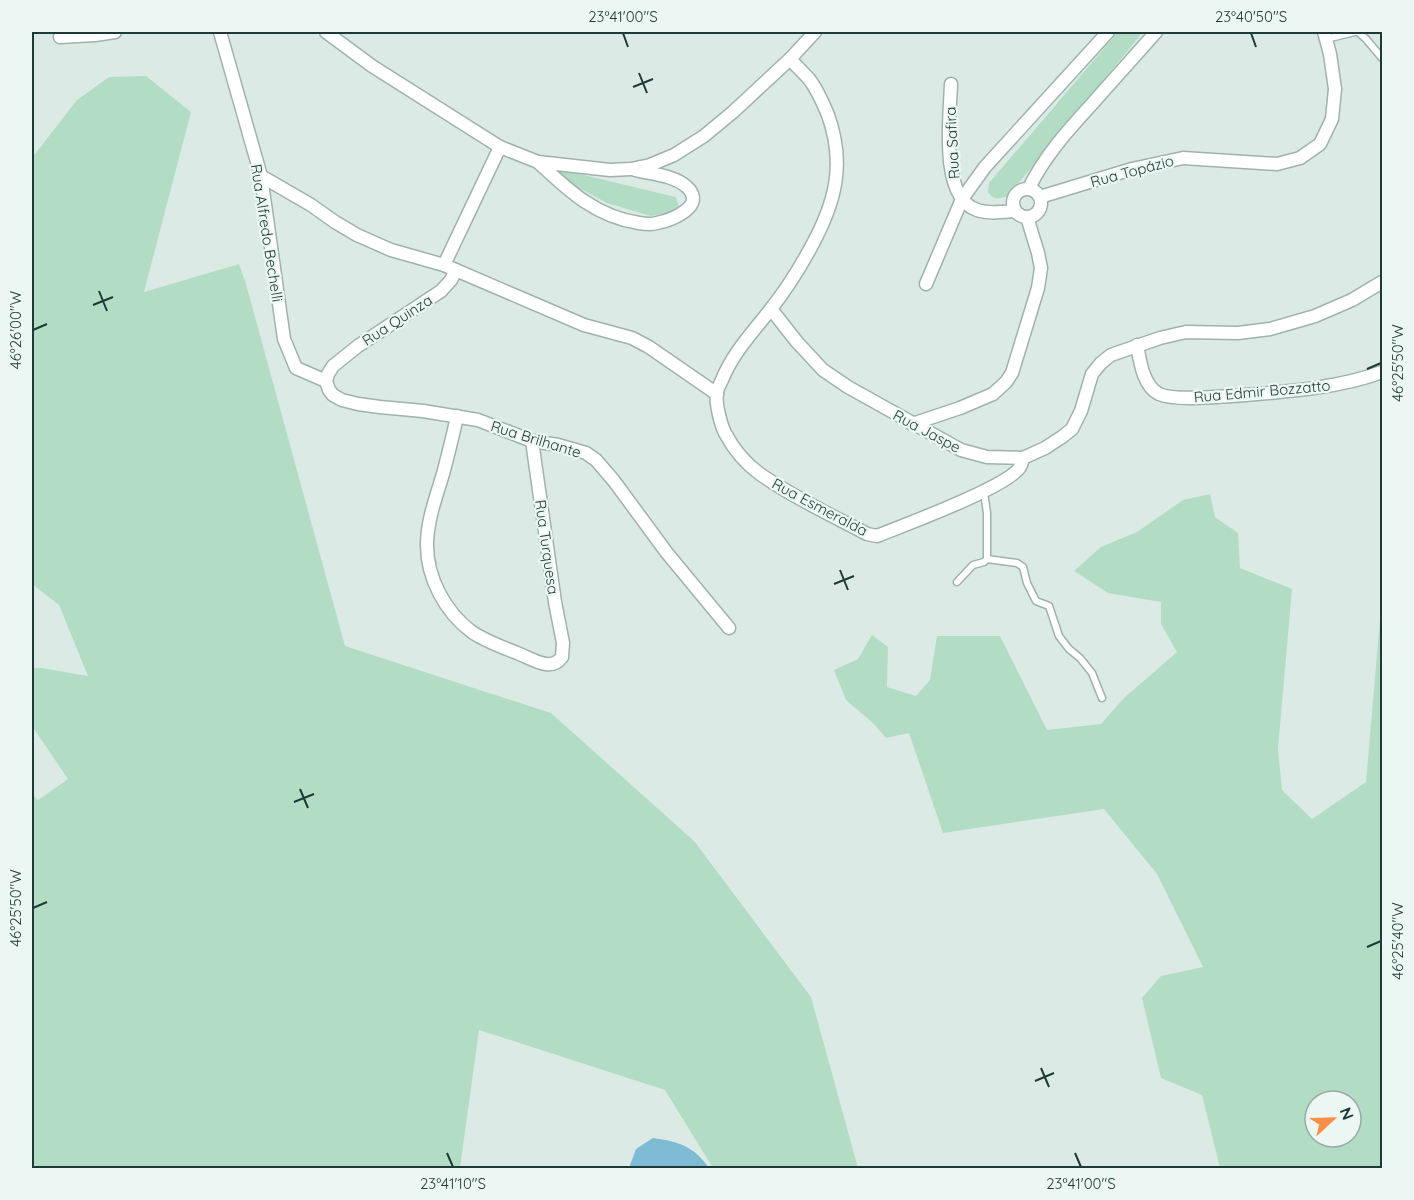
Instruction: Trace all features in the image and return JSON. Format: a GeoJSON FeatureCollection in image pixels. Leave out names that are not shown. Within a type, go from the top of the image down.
{"type":"FeatureCollection","features":[{"type":"Feature","properties":{"kind":"street"},"geometry":{"type":"LineString","coordinates":[[60,37],[116,32]]}},
{"type":"Feature","properties":{"kind":"street","name":"Rua Alfredo Bechelli"},"geometry":{"type":"LineString","coordinates":[[220,32],[261,176],[284,339],[296,368],[326,381]]}},
{"type":"Feature","properties":{"kind":"street"},"geometry":{"type":"LineString","coordinates":[[326,32],[372,66],[500,147],[538,162],[588,168],[631,169],[659,176],[689,188],[693,195],[692,205],[684,212],[656,224],[636,223],[592,207],[571,193],[538,162]]}},
{"type":"Feature","properties":{"kind":"street"},"geometry":{"type":"LineString","coordinates":[[631,169],[650,165],[674,155],[704,136],[790,59],[815,32]]}},
{"type":"Feature","properties":{"kind":"street"},"geometry":{"type":"LineString","coordinates":[[926,284],[962,199],[985,167],[1108,32]]}},
{"type":"Feature","properties":{"kind":"street"},"geometry":{"type":"LineString","coordinates":[[1029,188],[1048,157],[1077,120],[1156,32]]}},
{"type":"Feature","properties":{"kind":"street","name":"Rua Topázio"},"geometry":{"type":"LineString","coordinates":[[1040,197],[1132,169],[1183,158],[1277,164],[1300,158],[1320,144],[1332,119],[1335,89],[1325,35]]}},
{"type":"Feature","properties":{"kind":"street"},"geometry":{"type":"LineString","coordinates":[[261,176],[357,235],[391,250],[444,264],[566,318],[632,338],[649,347],[717,394],[724,374],[736,354],[791,283],[819,233],[830,208],[835,188],[838,166],[837,148],[823,102],[810,79],[790,59]]}},
{"type":"Feature","properties":{"kind":"street","name":"Rua Safira"},"geometry":{"type":"LineString","coordinates":[[951,84],[950,159],[953,182],[962,199]]}},
{"type":"Feature","properties":{"kind":"street"},"geometry":{"type":"LineString","coordinates":[[444,264],[500,147]]}},
{"type":"Feature","properties":{"kind":"street"},"geometry":{"type":"LineString","coordinates":[[962,199],[977,210],[1014,211],[1027,217],[1039,210],[1040,197],[1029,188],[1020,190],[1013,197],[1014,211]]}},
{"type":"Feature","properties":{"kind":"street"},"geometry":{"type":"LineString","coordinates":[[912,423],[960,408],[993,394],[1012,373],[1038,288],[1041,268],[1027,217]]}},
{"type":"Feature","properties":{"kind":"street","name":"Rua Quinza"},"geometry":{"type":"LineString","coordinates":[[326,381],[333,366],[366,340],[441,291],[456,270]]}},
{"type":"Feature","properties":{"kind":"street","name":"Rua Jaspe"},"geometry":{"type":"LineString","coordinates":[[771,309],[823,370],[848,387],[961,450],[987,457],[1023,458],[1045,448],[1072,429],[1092,374],[1111,355],[1169,335],[1186,332],[1238,333],[1270,329],[1315,316],[1352,300],[1383,282]]}},
{"type":"Feature","properties":{"kind":"street","name":"Rua Edmir Bozzatto"},"geometry":{"type":"LineString","coordinates":[[1137,345],[1142,369],[1149,386],[1159,394],[1184,398],[1277,392],[1346,382],[1383,372]]}},
{"type":"Feature","properties":{"kind":"street","name":"Rua Brilhante"},"geometry":{"type":"LineString","coordinates":[[326,381],[333,395],[342,400],[478,420],[532,441],[586,453],[596,460],[614,481],[667,553],[729,628]]}},
{"type":"Feature","properties":{"kind":"street","name":"Rua Esmeralda"},"geometry":{"type":"LineString","coordinates":[[717,394],[724,431],[741,456],[759,473],[799,498],[867,534],[878,536],[984,491],[1010,476],[1020,467],[1023,458]]}},
{"type":"Feature","properties":{"kind":"street","name":"Rua Turquesa"},"geometry":{"type":"LineString","coordinates":[[457,416],[432,512],[427,545],[430,568],[439,592],[452,614],[472,632],[490,642],[552,664],[557,663],[564,652],[532,441]]}},
{"type":"Feature","properties":{"kind":"lane"},"geometry":{"type":"LineString","coordinates":[[1325,35],[1356,32],[1366,39],[1383,58]]}},
{"type":"Feature","properties":{"kind":"lane"},"geometry":{"type":"LineString","coordinates":[[984,491],[987,513],[987,559]]}},
{"type":"Feature","properties":{"kind":"lane"},"geometry":{"type":"LineString","coordinates":[[957,582],[973,565],[987,559],[1017,563],[1023,567],[1027,583],[1036,602],[1049,606],[1059,636],[1092,673],[1102,698]]}},
{"type":"Feature","properties":{"kind":"green space"},"geometry":{"type":"Polygon","coordinates":[[[1118,32],[1143,32],[1008,196],[993,197],[988,192],[989,183],[1118,32]]]}},
{"type":"Feature","properties":{"kind":"green space"},"geometry":{"type":"Polygon","coordinates":[[[146,76],[191,112],[144,292],[239,264],[345,646],[551,713],[694,841],[811,997],[858,1168],[713,1168],[665,1090],[479,1030],[460,1168],[32,1168],[32,794],[38,800],[68,779],[32,726],[32,668],[88,676],[59,605],[32,584],[32,158],[77,100],[109,77],[146,76]]]}},
{"type":"Feature","properties":{"kind":"green space"},"geometry":{"type":"Polygon","coordinates":[[[554,168],[676,197],[679,207],[667,213],[651,216],[607,203],[564,180],[554,168]]]}},
{"type":"Feature","properties":{"kind":"green space"},"geometry":{"type":"Polygon","coordinates":[[[1210,494],[1215,517],[1238,533],[1240,568],[1292,589],[1278,749],[1282,790],[1312,819],[1366,782],[1382,596],[1382,1168],[1220,1168],[1202,1095],[1161,1078],[1142,998],[1161,976],[1203,967],[1157,874],[1104,809],[943,833],[909,733],[886,738],[874,724],[846,700],[834,670],[858,659],[872,635],[888,647],[887,687],[916,696],[930,680],[937,636],[1000,636],[1047,730],[1101,724],[1124,698],[1177,652],[1161,624],[1161,602],[1108,593],[1074,571],[1101,547],[1137,532],[1183,500],[1210,494]]]}},
{"type":"Feature","properties":{"kind":"water"},"geometry":{"type":"Polygon","coordinates":[[[653,1138],[685,1146],[709,1168],[629,1168],[636,1149],[653,1138]]]}}]}
